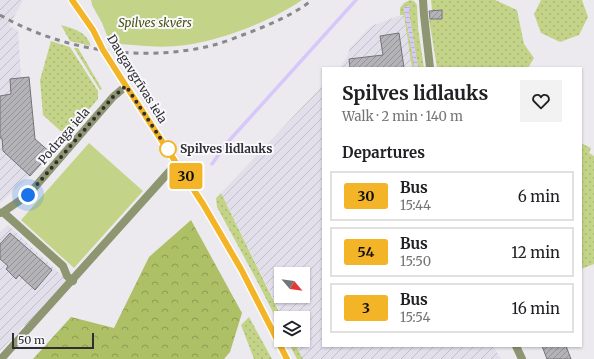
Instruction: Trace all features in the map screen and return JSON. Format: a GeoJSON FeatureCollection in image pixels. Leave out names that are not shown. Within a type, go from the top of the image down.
{"type":"FeatureCollection","features":[{"type":"Feature","properties":{"kind":"main road","name":"Daugavgrīvas iela"},"geometry":{"type":"LineString","coordinates":[[72,0],[93,30],[103,50],[203,204],[241,269],[287,359]]}},
{"type":"Feature","properties":{"kind":"street"},"geometry":{"type":"LineString","coordinates":[[424,0],[424,15],[430,67]]}},
{"type":"Feature","properties":{"kind":"street","name":"Podraga iela"},"geometry":{"type":"LineString","coordinates":[[2,213],[28,195],[113,97],[126,86]]}},
{"type":"Feature","properties":{"kind":"street"},"geometry":{"type":"LineString","coordinates":[[1,359],[73,281],[177,163]]}},
{"type":"Feature","properties":{"kind":"street"},"geometry":{"type":"LineString","coordinates":[[2,213],[63,266],[67,276],[73,281]]}},
{"type":"Feature","properties":{"kind":"street"},"geometry":{"type":"LineString","coordinates":[[516,347],[522,359]]}},
{"type":"Feature","properties":{"kind":"shaded area"},"geometry":{"type":"Polygon","coordinates":[[[0,0],[23,0],[9,26],[18,30],[21,78],[29,77],[35,139],[51,153],[30,176],[0,203],[0,0]]]}},
{"type":"Feature","properties":{"kind":"shaded area"},"geometry":{"type":"Polygon","coordinates":[[[410,6],[409,15],[418,67],[415,67],[404,7],[410,6]]]}},
{"type":"Feature","properties":{"kind":"shaded area"},"geometry":{"type":"Polygon","coordinates":[[[404,14],[412,67],[340,67],[346,59],[350,48],[371,26],[404,14]]]}},
{"type":"Feature","properties":{"kind":"shaded area"},"geometry":{"type":"Polygon","coordinates":[[[322,86],[322,347],[494,347],[501,359],[303,359],[297,347],[310,347],[310,311],[280,311],[276,303],[310,303],[310,267],[274,267],[274,300],[221,193],[322,86]]]}},
{"type":"Feature","properties":{"kind":"shaded area"},"geometry":{"type":"Polygon","coordinates":[[[8,225],[67,280],[27,327],[24,325],[0,351],[0,232],[8,225]]]}},
{"type":"Feature","properties":{"kind":"green space","name":"Spilves skvērs"},"geometry":{"type":"Polygon","coordinates":[[[91,0],[302,0],[276,15],[230,34],[215,39],[186,45],[167,47],[110,43],[91,0]]]}},
{"type":"Feature","properties":{"kind":"green space"},"geometry":{"type":"Polygon","coordinates":[[[410,0],[414,1],[417,5],[418,28],[424,67],[418,67],[409,6],[404,7],[415,67],[412,67],[404,15],[400,15],[400,8],[404,3],[410,0]]]}},
{"type":"Feature","properties":{"kind":"green space"},"geometry":{"type":"Polygon","coordinates":[[[431,0],[495,0],[517,10],[524,44],[534,58],[529,67],[437,67],[429,19],[442,19],[442,10],[432,11],[431,0]]]}},
{"type":"Feature","properties":{"kind":"green space"},"geometry":{"type":"Polygon","coordinates":[[[541,0],[582,0],[588,17],[579,35],[560,42],[541,33],[534,14],[541,0]]]}},
{"type":"Feature","properties":{"kind":"green space"},"geometry":{"type":"Polygon","coordinates":[[[61,25],[79,31],[86,37],[91,46],[70,41],[61,25]]]}},
{"type":"Feature","properties":{"kind":"green space"},"geometry":{"type":"Polygon","coordinates":[[[51,41],[70,47],[98,91],[98,99],[66,136],[43,115],[40,80],[51,41]]]}},
{"type":"Feature","properties":{"kind":"green space"},"geometry":{"type":"Polygon","coordinates":[[[74,48],[78,48],[102,89],[100,90],[74,48]]]}},
{"type":"Feature","properties":{"kind":"green space"},"geometry":{"type":"Polygon","coordinates":[[[89,143],[143,191],[74,268],[21,220],[89,143]]]}},
{"type":"Feature","properties":{"kind":"green space"},"geometry":{"type":"Polygon","coordinates":[[[582,144],[591,148],[589,153],[594,156],[594,264],[582,269],[582,144]]]}},
{"type":"Feature","properties":{"kind":"green space"},"geometry":{"type":"Polygon","coordinates":[[[221,193],[279,311],[274,311],[274,314],[217,207],[216,198],[221,193]]]}},
{"type":"Feature","properties":{"kind":"green space"},"geometry":{"type":"Polygon","coordinates":[[[191,220],[242,313],[230,352],[224,359],[33,359],[71,317],[114,328],[149,257],[191,220]]]}},
{"type":"Feature","properties":{"kind":"green space"},"geometry":{"type":"Polygon","coordinates":[[[249,317],[272,359],[254,359],[241,325],[249,317]]]}},
{"type":"Feature","properties":{"kind":"green space"},"geometry":{"type":"Polygon","coordinates":[[[291,347],[297,347],[303,359],[297,359],[291,347]]]}},
{"type":"Feature","properties":{"kind":"building"},"geometry":{"type":"Polygon","coordinates":[[[442,10],[442,19],[430,19],[429,11],[442,10]]]}},
{"type":"Feature","properties":{"kind":"building"},"geometry":{"type":"Polygon","coordinates":[[[399,33],[404,67],[350,67],[349,59],[383,55],[380,36],[399,33]]]}},
{"type":"Feature","properties":{"kind":"building"},"geometry":{"type":"Polygon","coordinates":[[[29,77],[35,139],[51,153],[30,176],[3,151],[2,138],[0,138],[0,96],[11,94],[10,79],[29,77]]]}},
{"type":"Feature","properties":{"kind":"building"},"geometry":{"type":"Polygon","coordinates":[[[10,233],[52,270],[35,290],[19,275],[16,279],[6,269],[8,266],[0,259],[0,244],[10,233]]]}},
{"type":"Feature","properties":{"kind":"building"},"geometry":{"type":"Polygon","coordinates":[[[542,347],[566,347],[571,359],[547,359],[542,347]]]}},
{"type":"Feature","properties":{"kind":"waterway"},"geometry":{"type":"LineString","coordinates":[[212,164],[227,143],[356,0]]}},
{"type":"Feature","properties":{"kind":"railway"},"geometry":{"type":"LineString","coordinates":[[0,15],[24,27],[77,45],[132,53],[159,53],[187,50],[227,41],[282,19],[312,0]]}},
{"type":"Feature","properties":{"kind":"bus line","name":"30"},"geometry":{"type":"LineString","coordinates":[[72,0],[93,30],[103,50],[203,204],[241,269],[287,359]]}},
{"type":"Feature","properties":{"kind":"place","name":"Spilves lidlauks"},"geometry":{"type":"Point","coordinates":[168,149]}},
{"type":"Feature","properties":{"kind":"route"},"geometry":{"type":"LineString","coordinates":[[28,195],[113,97],[126,86],[168,149]]}}]}
